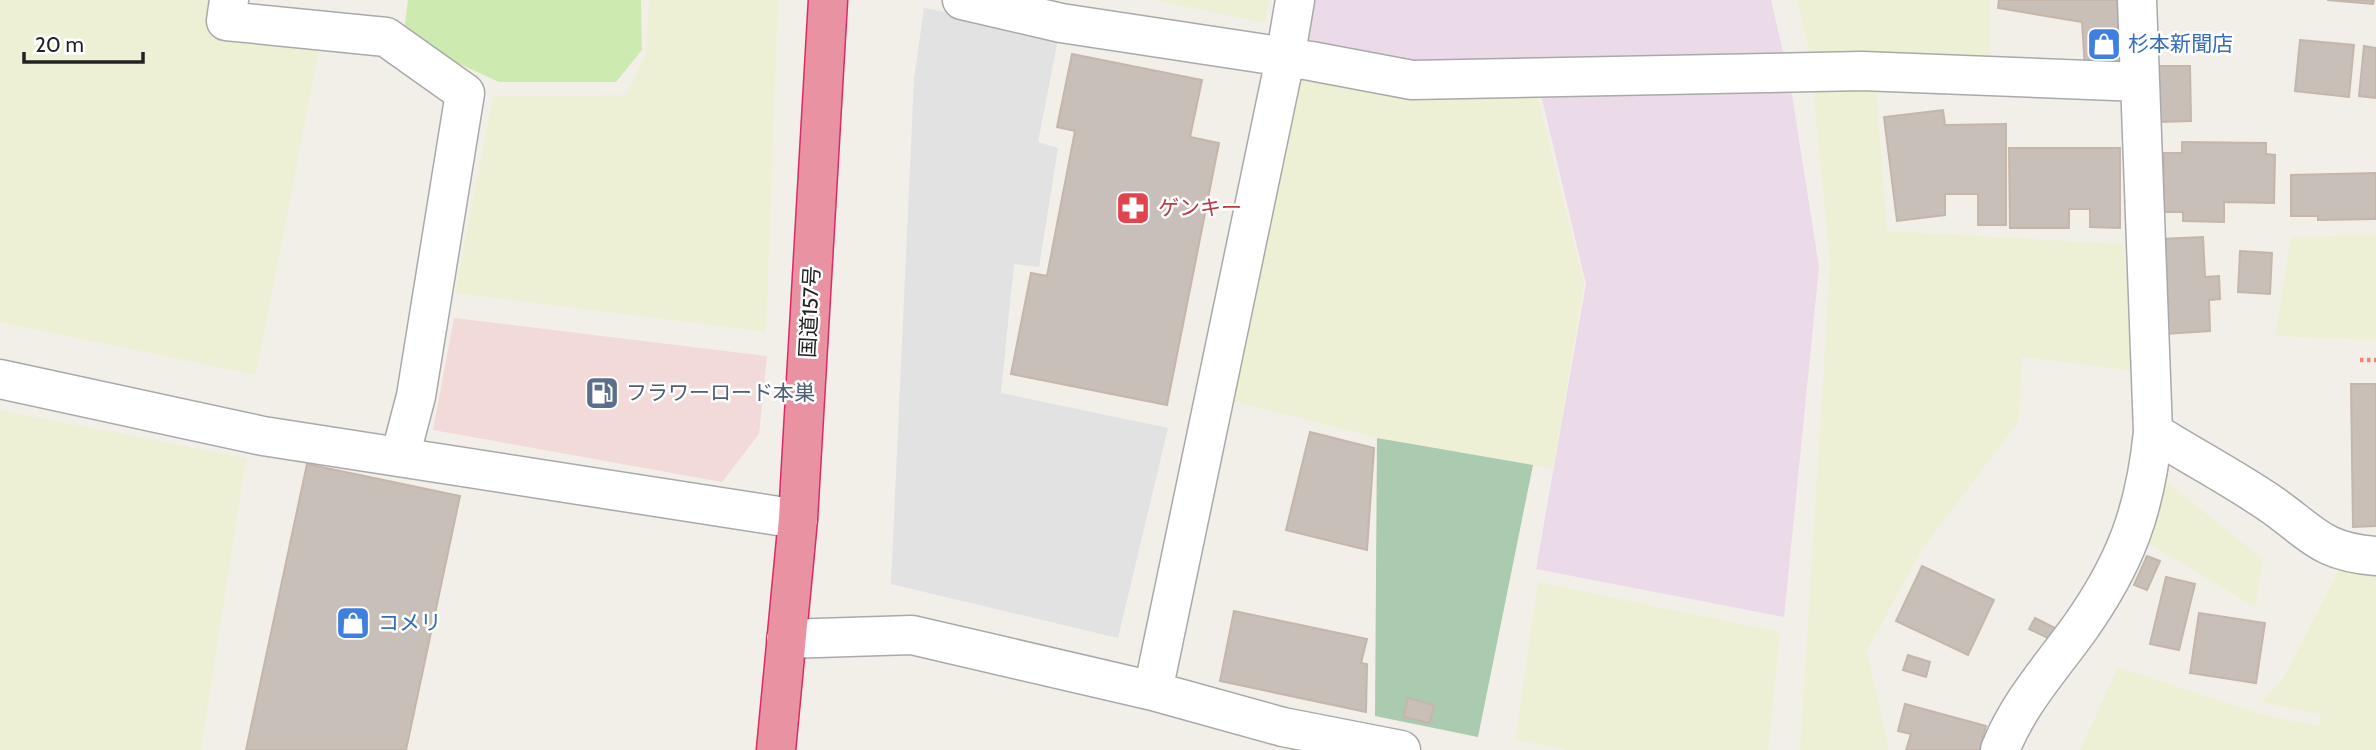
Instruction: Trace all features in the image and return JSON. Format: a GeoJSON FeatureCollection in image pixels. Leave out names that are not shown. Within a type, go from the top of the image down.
{"type":"FeatureCollection","features":[{"type":"Feature","properties":{"kind":"highway","name":"国道157号"},"geometry":{"type":"LineString","coordinates":[[776,750],[798,519],[828,0]]}},
{"type":"Feature","properties":{"kind":"street"},"geometry":{"type":"LineString","coordinates":[[229,0],[226,22],[386,37],[465,93],[416,396],[400,457]]}},
{"type":"Feature","properties":{"kind":"street"},"geometry":{"type":"LineString","coordinates":[[962,0],[1061,23],[1311,61],[1412,80],[1862,71],[2140,82]]}},
{"type":"Feature","properties":{"kind":"street"},"geometry":{"type":"LineString","coordinates":[[1153,691],[1285,59],[1294,0]]}},
{"type":"Feature","properties":{"kind":"street"},"geometry":{"type":"LineString","coordinates":[[2000,750],[2030,693],[2080,628],[2125,553],[2137,523],[2149,475],[2153,432],[2137,0]]}},
{"type":"Feature","properties":{"kind":"street"},"geometry":{"type":"LineString","coordinates":[[0,379],[263,436],[798,519]]}},
{"type":"Feature","properties":{"kind":"street"},"geometry":{"type":"LineString","coordinates":[[2153,432],[2269,503],[2333,549],[2376,556]]}},
{"type":"Feature","properties":{"kind":"street"},"geometry":{"type":"LineString","coordinates":[[786,639],[912,635],[1153,691],[1282,738],[1401,750]]}},
{"type":"Feature","properties":{"kind":"path"},"geometry":{"type":"LineString","coordinates":[[2360,360],[2376,360]]}},
{"type":"Feature","properties":{"kind":"shaded area"},"geometry":{"type":"Polygon","coordinates":[[[1313,0],[1771,0],[1790,82],[1819,267],[1784,617],[1536,569],[1586,284],[1539,86],[1299,67],[1313,0]]]}},
{"type":"Feature","properties":{"kind":"shaded area"},"geometry":{"type":"Polygon","coordinates":[[[924,8],[1059,34],[1038,142],[1058,148],[1039,267],[1014,264],[1001,393],[1168,428],[1118,638],[891,584],[914,79],[924,8]]]}},
{"type":"Feature","properties":{"kind":"shaded area","name":"フラワーロード本巣"},"geometry":{"type":"Polygon","coordinates":[[[454,318],[767,356],[759,434],[722,482],[433,430],[454,318]]]}},
{"type":"Feature","properties":{"kind":"green space"},"geometry":{"type":"Polygon","coordinates":[[[0,0],[219,0],[320,45],[256,375],[0,322],[0,0]]]}},
{"type":"Feature","properties":{"kind":"green space"},"geometry":{"type":"Polygon","coordinates":[[[408,0],[641,0],[642,50],[616,82],[499,82],[403,38],[408,0]]]}},
{"type":"Feature","properties":{"kind":"green space"},"geometry":{"type":"Polygon","coordinates":[[[649,0],[778,0],[766,332],[455,293],[493,96],[626,95],[646,54],[649,0]]]}},
{"type":"Feature","properties":{"kind":"green space"},"geometry":{"type":"Polygon","coordinates":[[[1153,0],[1269,0],[1265,23],[1153,0]]]}},
{"type":"Feature","properties":{"kind":"green space"},"geometry":{"type":"Polygon","coordinates":[[[1797,0],[1990,0],[1990,59],[1810,55],[1797,0]]]}},
{"type":"Feature","properties":{"kind":"green space"},"geometry":{"type":"Polygon","coordinates":[[[1308,72],[1536,90],[1584,284],[1553,469],[1377,438],[1228,400],[1292,80],[1308,72]]]}},
{"type":"Feature","properties":{"kind":"green space"},"geometry":{"type":"Polygon","coordinates":[[[1813,87],[1876,89],[1887,231],[2123,244],[2136,371],[2022,357],[2019,421],[1920,552],[1867,651],[1889,750],[1800,750],[1830,265],[1813,87]]]}},
{"type":"Feature","properties":{"kind":"green space"},"geometry":{"type":"Polygon","coordinates":[[[2376,235],[2376,340],[2275,336],[2291,237],[2376,235]]]}},
{"type":"Feature","properties":{"kind":"green space"},"geometry":{"type":"Polygon","coordinates":[[[0,410],[246,458],[201,750],[0,750],[0,410]]]}},
{"type":"Feature","properties":{"kind":"green space"},"geometry":{"type":"Polygon","coordinates":[[[1377,438],[1533,465],[1478,737],[1375,716],[1377,438]]]}},
{"type":"Feature","properties":{"kind":"green space"},"geometry":{"type":"Polygon","coordinates":[[[2163,479],[2263,559],[2255,607],[2146,542],[2163,479]]]}},
{"type":"Feature","properties":{"kind":"green space"},"geometry":{"type":"Polygon","coordinates":[[[2340,567],[2376,572],[2376,750],[2080,750],[2118,667],[2264,715],[2319,726],[2321,714],[2261,702],[2283,679],[2340,567]]]}},
{"type":"Feature","properties":{"kind":"green space"},"geometry":{"type":"Polygon","coordinates":[[[1538,582],[1780,632],[1768,750],[1568,750],[1515,740],[1538,582]]]}},
{"type":"Feature","properties":{"kind":"building","name":"杉本新聞店"},"geometry":{"type":"Polygon","coordinates":[[[1999,0],[2122,0],[2126,66],[2085,69],[2082,22],[1998,8],[1999,0]]]}},
{"type":"Feature","properties":{"kind":"building"},"geometry":{"type":"Polygon","coordinates":[[[2327,0],[2374,0],[2373,4],[2327,0]]]}},
{"type":"Feature","properties":{"kind":"building"},"geometry":{"type":"Polygon","coordinates":[[[2300,40],[2354,45],[2349,97],[2295,91],[2300,40]]]}},
{"type":"Feature","properties":{"kind":"building"},"geometry":{"type":"Polygon","coordinates":[[[2364,46],[2376,48],[2376,98],[2359,96],[2364,46]]]}},
{"type":"Feature","properties":{"kind":"building","name":"ゲンキー"},"geometry":{"type":"Polygon","coordinates":[[[1072,54],[1202,80],[1190,137],[1219,143],[1167,405],[1011,374],[1031,273],[1047,276],[1075,131],[1057,127],[1072,54]]]}},
{"type":"Feature","properties":{"kind":"building"},"geometry":{"type":"Polygon","coordinates":[[[2158,66],[2190,66],[2191,121],[2160,122],[2158,66]]]}},
{"type":"Feature","properties":{"kind":"building"},"geometry":{"type":"Polygon","coordinates":[[[1943,110],[1945,125],[2006,124],[2006,225],[1978,225],[1978,194],[1945,194],[1945,215],[1897,221],[1884,117],[1943,110]]]}},
{"type":"Feature","properties":{"kind":"building"},"geometry":{"type":"Polygon","coordinates":[[[2182,142],[2266,143],[2266,154],[2275,155],[2274,203],[2224,202],[2224,222],[2183,221],[2183,212],[2163,212],[2164,153],[2182,153],[2182,142]]]}},
{"type":"Feature","properties":{"kind":"building"},"geometry":{"type":"Polygon","coordinates":[[[2009,148],[2120,148],[2120,228],[2090,227],[2090,209],[2069,209],[2069,228],[2010,228],[2009,148]]]}},
{"type":"Feature","properties":{"kind":"building"},"geometry":{"type":"Polygon","coordinates":[[[2376,173],[2376,219],[2318,220],[2318,216],[2291,216],[2291,175],[2376,173]]]}},
{"type":"Feature","properties":{"kind":"building"},"geometry":{"type":"Polygon","coordinates":[[[2203,237],[2205,277],[2219,276],[2220,299],[2209,300],[2210,331],[2165,334],[2161,239],[2203,237]]]}},
{"type":"Feature","properties":{"kind":"building"},"geometry":{"type":"Polygon","coordinates":[[[2240,251],[2272,253],[2270,294],[2238,292],[2240,251]]]}},
{"type":"Feature","properties":{"kind":"building"},"geometry":{"type":"Polygon","coordinates":[[[2351,384],[2376,384],[2376,526],[2353,527],[2351,384]]]}},
{"type":"Feature","properties":{"kind":"building"},"geometry":{"type":"Polygon","coordinates":[[[1310,432],[1374,448],[1367,550],[1286,530],[1310,432]]]}},
{"type":"Feature","properties":{"kind":"building","name":"コメリ"},"geometry":{"type":"Polygon","coordinates":[[[307,464],[460,496],[406,750],[246,750],[307,464]]]}},
{"type":"Feature","properties":{"kind":"building"},"geometry":{"type":"Polygon","coordinates":[[[2147,556],[2160,561],[2147,590],[2134,585],[2147,556]]]}},
{"type":"Feature","properties":{"kind":"building"},"geometry":{"type":"Polygon","coordinates":[[[1922,566],[1994,600],[1968,655],[1896,621],[1922,566]]]}},
{"type":"Feature","properties":{"kind":"building"},"geometry":{"type":"Polygon","coordinates":[[[2166,577],[2195,584],[2179,650],[2150,644],[2166,577]]]}},
{"type":"Feature","properties":{"kind":"building"},"geometry":{"type":"Polygon","coordinates":[[[1234,611],[1367,639],[1361,663],[1367,664],[1366,712],[1220,681],[1234,611]]]}},
{"type":"Feature","properties":{"kind":"building"},"geometry":{"type":"Polygon","coordinates":[[[2199,613],[2265,623],[2256,683],[2190,673],[2199,613]]]}},
{"type":"Feature","properties":{"kind":"building"},"geometry":{"type":"Polygon","coordinates":[[[2035,618],[2055,628],[2050,639],[2029,629],[2035,618]]]}},
{"type":"Feature","properties":{"kind":"building"},"geometry":{"type":"Polygon","coordinates":[[[1908,655],[1930,662],[1926,677],[1903,670],[1908,655]]]}},
{"type":"Feature","properties":{"kind":"building"},"geometry":{"type":"Polygon","coordinates":[[[1408,698],[1434,705],[1430,723],[1403,717],[1408,698]]]}},
{"type":"Feature","properties":{"kind":"building"},"geometry":{"type":"Polygon","coordinates":[[[1905,704],[1986,726],[1980,750],[1906,750],[1911,734],[1898,731],[1905,704]]]}},
{"type":"Feature","properties":{"kind":"place","name":"杉本新聞店"},"geometry":{"type":"Point","coordinates":[2104,44]}},
{"type":"Feature","properties":{"kind":"place","name":"ゲンキー"},"geometry":{"type":"Point","coordinates":[1133,208]}},
{"type":"Feature","properties":{"kind":"place","name":"フラワーロード本巣"},"geometry":{"type":"Point","coordinates":[602,393]}},
{"type":"Feature","properties":{"kind":"place","name":"コメリ"},"geometry":{"type":"Point","coordinates":[353,623]}}]}
